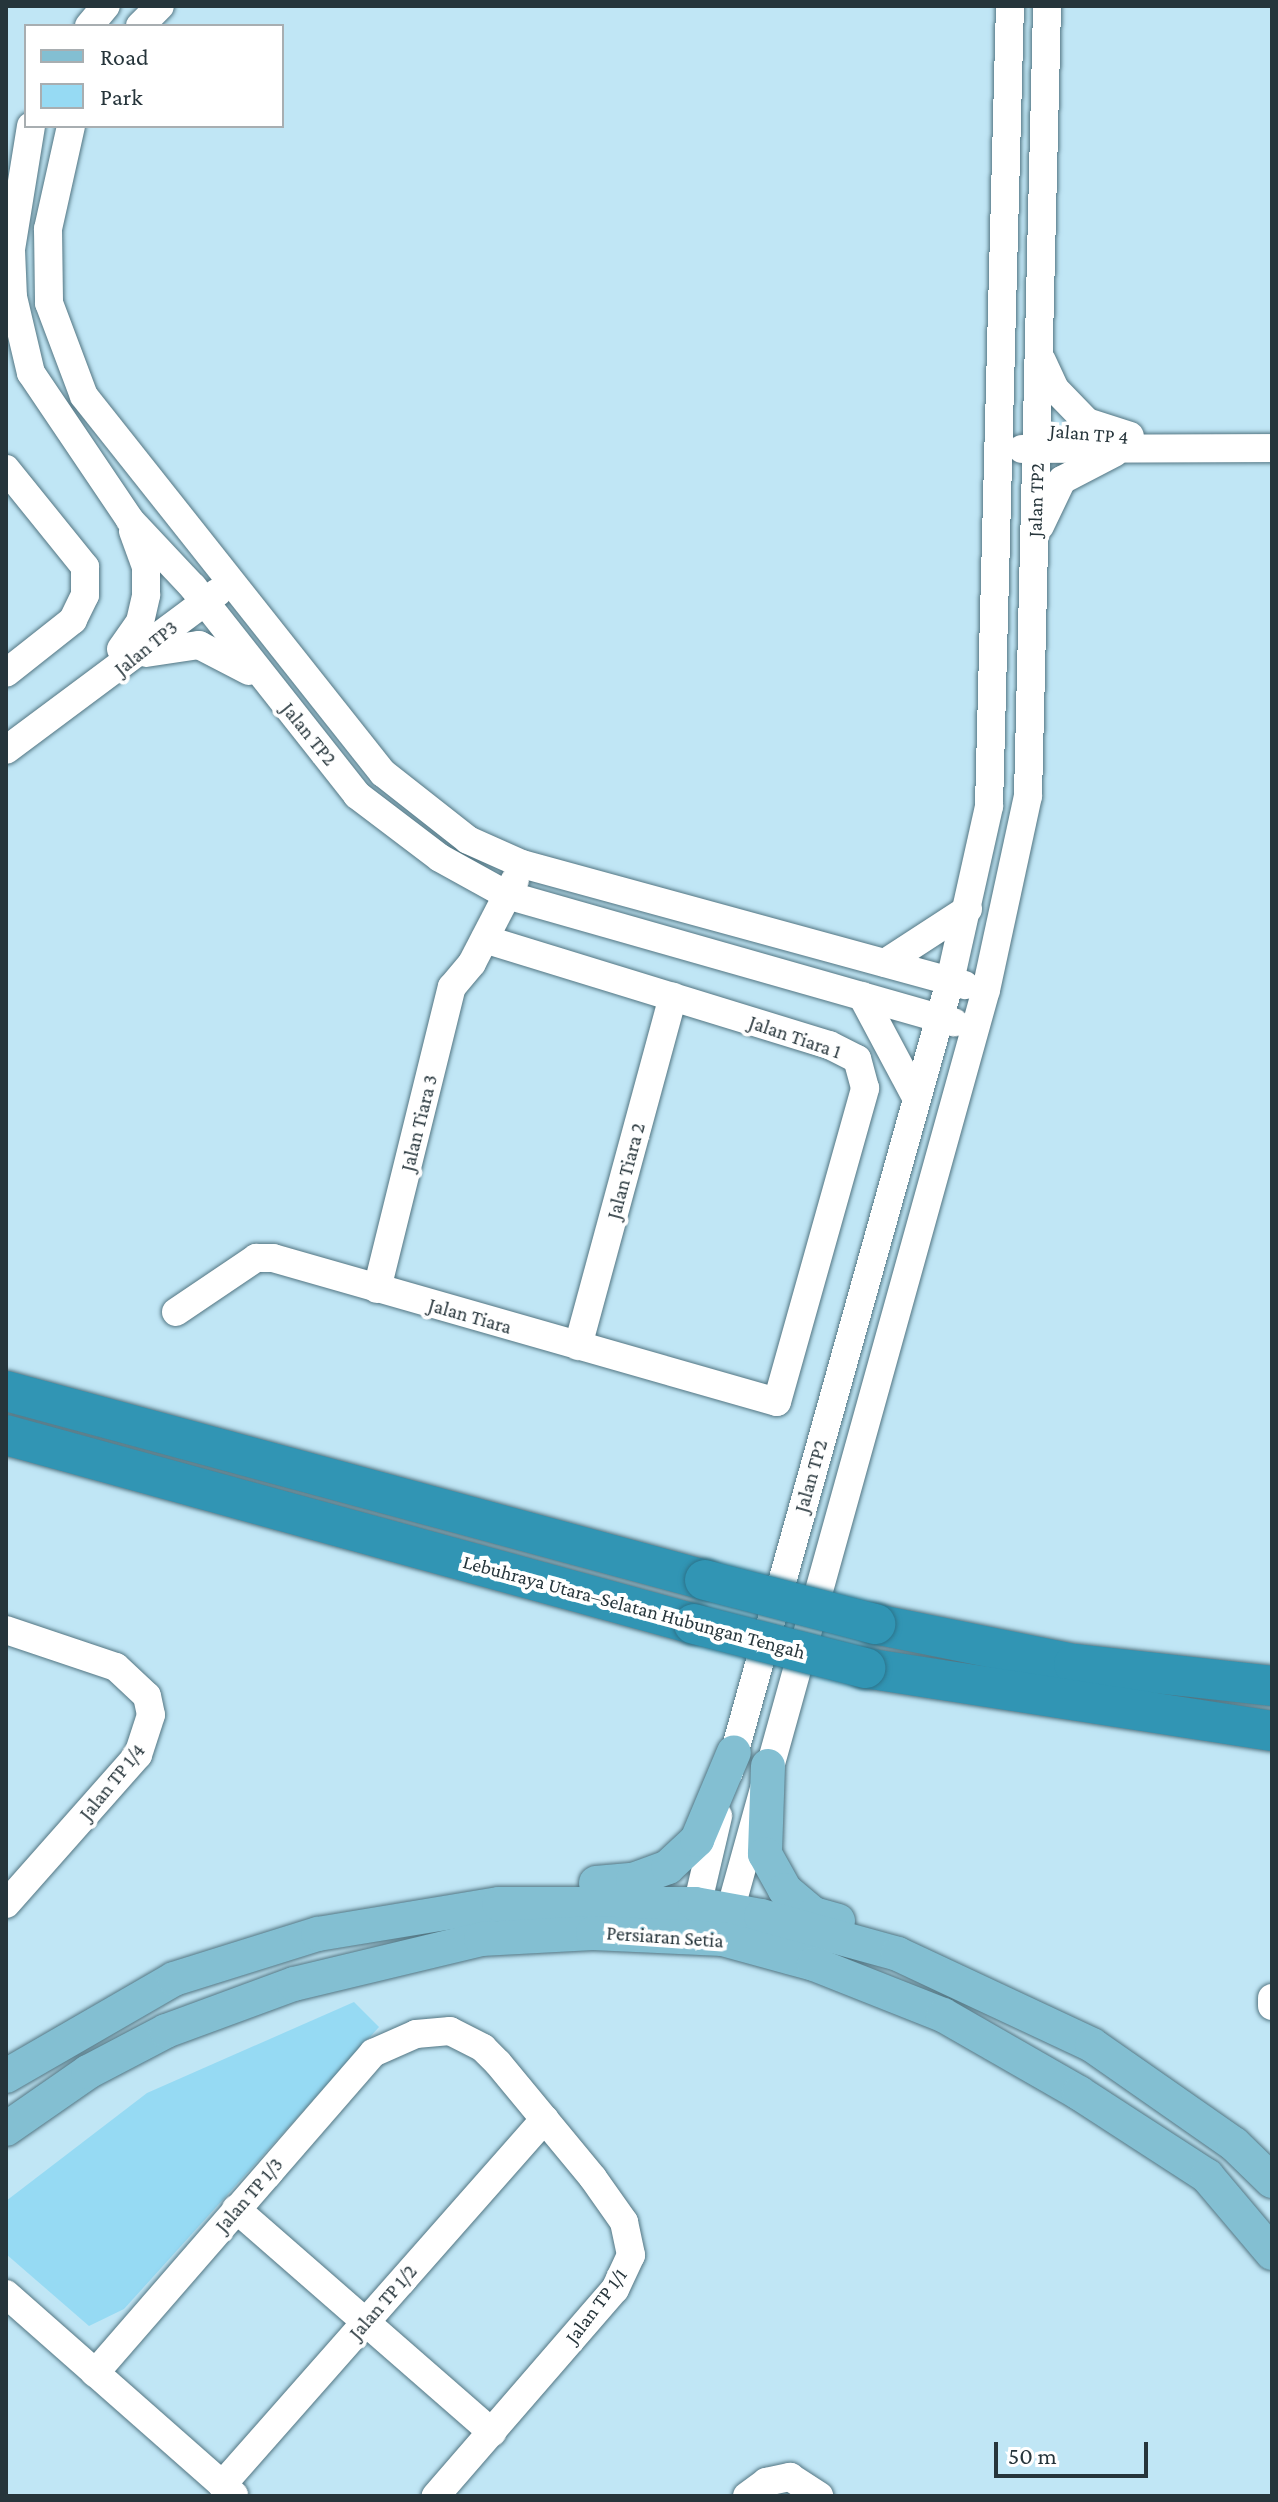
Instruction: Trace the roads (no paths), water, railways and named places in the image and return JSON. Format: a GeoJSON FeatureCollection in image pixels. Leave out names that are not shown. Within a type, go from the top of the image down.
{"type":"FeatureCollection","features":[{"type":"Feature","properties":{"kind":"highway"},"geometry":{"type":"LineString","coordinates":[[6,1391],[875,1624],[1074,1664],[1272,1686]]}},
{"type":"Feature","properties":{"kind":"highway","name":"Lebuhraya Utara–Selatan Hubungan Tengah"},"geometry":{"type":"LineString","coordinates":[[6,1435],[865,1668],[1272,1731]]}},
{"type":"Feature","properties":{"kind":"main road"},"geometry":{"type":"LineString","coordinates":[[376,1921],[424,1903],[495,1890],[633,1880],[668,1867],[697,1840],[734,1752]]}},
{"type":"Feature","properties":{"kind":"main road"},"geometry":{"type":"LineString","coordinates":[[768,1766],[765,1854],[785,1890],[814,1914],[960,1965],[1033,2002],[1092,2045]]}},
{"type":"Feature","properties":{"kind":"main road","name":"Persiaran Setia"},"geometry":{"type":"LineString","coordinates":[[6,2076],[174,1979],[263,1949],[376,1921],[499,1904],[710,1922],[898,1954],[1092,2045],[1234,2144],[1272,2181]]}},
{"type":"Feature","properties":{"kind":"main road","name":"Persiaran Setia"},"geometry":{"type":"LineString","coordinates":[[6,2129],[88,2072],[166,2031],[294,1984],[481,1939],[710,1922],[943,2015],[1052,2077],[1207,2176],[1272,2253]]}},
{"type":"Feature","properties":{"kind":"street"},"geometry":{"type":"LineString","coordinates":[[91,24],[106,6]]}},
{"type":"Feature","properties":{"kind":"street"},"geometry":{"type":"LineString","coordinates":[[142,24],[160,6]]}},
{"type":"Feature","properties":{"kind":"street","name":"Jalan TP2"},"geometry":{"type":"LineString","coordinates":[[710,1922],[734,1752],[950,981],[989,806],[1002,442],[1010,6]]}},
{"type":"Feature","properties":{"kind":"street","name":"Jalan TP2"},"geometry":{"type":"LineString","coordinates":[[710,1922],[768,1766],[976,1028],[1028,796],[1041,360],[1047,6]]}},
{"type":"Feature","properties":{"kind":"street","name":"Jalan TP2"},"geometry":{"type":"LineString","coordinates":[[31,128],[8,251],[12,328],[31,373],[130,520],[198,594],[357,795],[427,850],[520,900],[976,1028]]}},
{"type":"Feature","properties":{"kind":"street","name":"Jalan TP2"},"geometry":{"type":"LineString","coordinates":[[71,128],[48,229],[49,303],[84,396],[383,773],[468,840],[533,868],[986,990]]}},
{"type":"Feature","properties":{"kind":"street"},"geometry":{"type":"LineString","coordinates":[[1041,360],[1055,389],[1087,422],[1130,443]]}},
{"type":"Feature","properties":{"kind":"street","name":"Jalan TP 4"},"geometry":{"type":"LineString","coordinates":[[1002,442],[1038,439],[1174,448],[1272,448]]}},
{"type":"Feature","properties":{"kind":"street"},"geometry":{"type":"LineString","coordinates":[[1034,540],[1062,480],[1102,455],[1130,443]]}},
{"type":"Feature","properties":{"kind":"street"},"geometry":{"type":"LineString","coordinates":[[6,469],[85,567],[85,595],[73,620],[6,673]]}},
{"type":"Feature","properties":{"kind":"street"},"geometry":{"type":"LineString","coordinates":[[124,656],[140,622],[146,595],[146,567],[130,520]]}},
{"type":"Feature","properties":{"kind":"street","name":"Jalan TP3"},"geometry":{"type":"LineString","coordinates":[[6,750],[198,594],[226,575]]}},
{"type":"Feature","properties":{"kind":"street"},"geometry":{"type":"LineString","coordinates":[[124,656],[199,645],[237,663],[275,691]]}},
{"type":"Feature","properties":{"kind":"street","name":"Jalan Tiara 3"},"geometry":{"type":"LineString","coordinates":[[377,1289],[452,987],[489,950],[520,900],[533,868]]}},
{"type":"Feature","properties":{"kind":"street"},"geometry":{"type":"LineString","coordinates":[[885,963],[968,909]]}},
{"type":"Feature","properties":{"kind":"street","name":"Jalan Tiara 1"},"geometry":{"type":"LineString","coordinates":[[489,950],[673,997],[857,1059],[865,1088],[777,1402]]}},
{"type":"Feature","properties":{"kind":"street"},"geometry":{"type":"LineString","coordinates":[[862,996],[916,1097]]}},
{"type":"Feature","properties":{"kind":"street","name":"Jalan Tiara 2"},"geometry":{"type":"LineString","coordinates":[[578,1346],[673,997]]}},
{"type":"Feature","properties":{"kind":"street","name":"Jalan Tiara"},"geometry":{"type":"LineString","coordinates":[[176,1312],[256,1258],[273,1258],[777,1402]]}},
{"type":"Feature","properties":{"kind":"street","name":"Jalan TP 1/4"},"geometry":{"type":"LineString","coordinates":[[6,1904],[138,1755],[151,1715],[147,1696],[116,1667],[12,1640]]}},
{"type":"Feature","properties":{"kind":"street"},"geometry":{"type":"LineString","coordinates":[[1272,1998],[1272,2006]]}},
{"type":"Feature","properties":{"kind":"street","name":"Jalan TP 1/1"},"geometry":{"type":"LineString","coordinates":[[416,2034],[450,2031],[483,2048],[611,2202],[624,2222],[631,2255],[615,2289],[436,2496]]}},
{"type":"Feature","properties":{"kind":"street","name":"Jalan TP 1/3"},"geometry":{"type":"LineString","coordinates":[[95,2373],[373,2053],[416,2034]]}},
{"type":"Feature","properties":{"kind":"street","name":"Jalan TP 1/2"},"geometry":{"type":"LineString","coordinates":[[228,2491],[365,2321],[545,2119]]}},
{"type":"Feature","properties":{"kind":"street"},"geometry":{"type":"LineString","coordinates":[[236,2209],[492,2432]]}},
{"type":"Feature","properties":{"kind":"street"},"geometry":{"type":"LineString","coordinates":[[6,2294],[228,2491]]}},
{"type":"Feature","properties":{"kind":"street"},"geometry":{"type":"LineString","coordinates":[[747,2496],[766,2482],[790,2477],[819,2496]]}}]}
